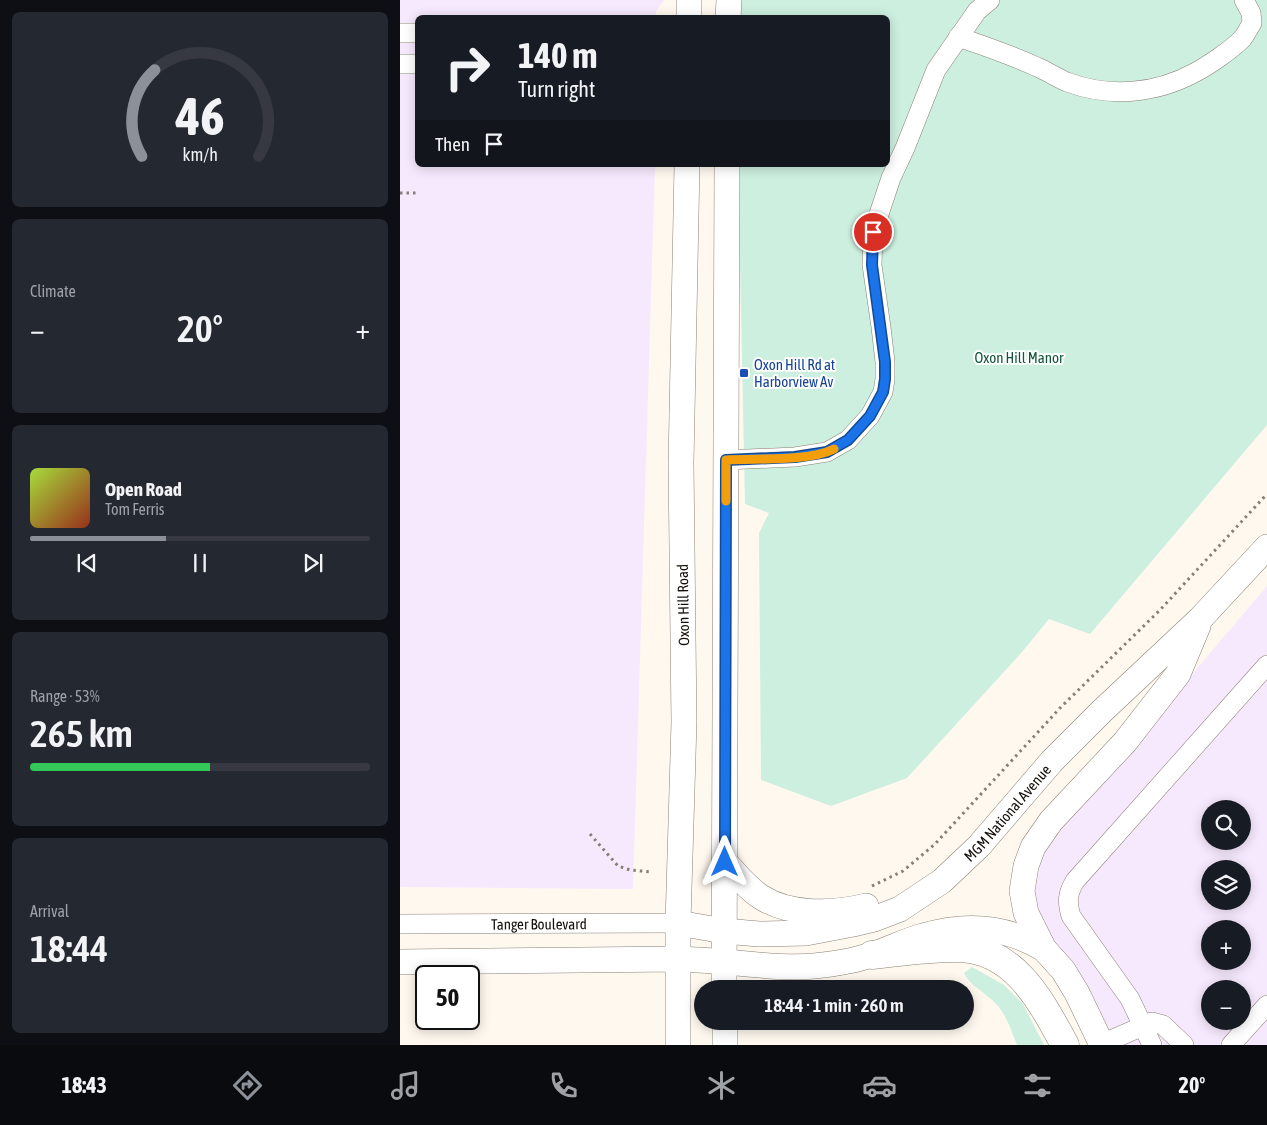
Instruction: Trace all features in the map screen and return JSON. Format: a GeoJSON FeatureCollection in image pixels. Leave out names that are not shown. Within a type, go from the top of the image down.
{"type":"FeatureCollection","features":[{"type":"Feature","properties":{"kind":"highway"},"geometry":{"type":"LineString","coordinates":[[872,955],[962,948],[984,953],[997,959],[1023,979],[1043,1004],[1065,1045]]}},
{"type":"Feature","properties":{"kind":"main road"},"geometry":{"type":"LineString","coordinates":[[689,0],[689,15]]}},
{"type":"Feature","properties":{"kind":"main road"},"geometry":{"type":"LineString","coordinates":[[728,0],[728,15]]}},
{"type":"Feature","properties":{"kind":"main road","name":"Oxon Hill Road"},"geometry":{"type":"LineString","coordinates":[[678,1045],[678,923],[684,722],[681,462],[687,167]]}},
{"type":"Feature","properties":{"kind":"main road"},"geometry":{"type":"LineString","coordinates":[[724,980],[727,167]]}},
{"type":"Feature","properties":{"kind":"main road","name":"MGM National Avenue"},"geometry":{"type":"LineString","coordinates":[[678,923],[724,931],[770,934],[806,933],[874,919],[900,909],[942,881],[979,846],[1052,761],[1200,619],[1267,547]]}},
{"type":"Feature","properties":{"kind":"main road"},"geometry":{"type":"LineString","coordinates":[[1102,1045],[1077,993],[1063,970],[1044,949],[1026,913],[1022,891],[1026,866],[1033,847],[1051,821],[1125,742],[1178,674],[1200,619]]}},
{"type":"Feature","properties":{"kind":"main road"},"geometry":{"type":"LineString","coordinates":[[725,862],[741,880],[762,897],[787,908],[807,911],[841,910],[864,906],[942,881]]}},
{"type":"Feature","properties":{"kind":"main road"},"geometry":{"type":"LineString","coordinates":[[400,962],[678,959],[760,966],[813,966],[872,955],[923,936],[950,930],[976,929],[996,930],[1026,938],[1044,949]]}},
{"type":"Feature","properties":{"kind":"main road"},"geometry":{"type":"LineString","coordinates":[[724,1030],[725,1045]]}},
{"type":"Feature","properties":{"kind":"street"},"geometry":{"type":"LineString","coordinates":[[726,460],[795,457],[827,452],[848,440],[870,416],[880,400],[885,379],[885,362],[872,265],[873,232],[891,178],[906,148],[936,70],[977,11],[990,0]]}},
{"type":"Feature","properties":{"kind":"street"},"geometry":{"type":"LineString","coordinates":[[958,37],[994,49],[1066,81],[1091,89],[1114,92],[1140,91],[1154,89],[1185,78],[1206,66],[1241,39],[1252,23],[1244,0]]}},
{"type":"Feature","properties":{"kind":"street"},"geometry":{"type":"LineString","coordinates":[[400,33],[415,33]]}},
{"type":"Feature","properties":{"kind":"street"},"geometry":{"type":"LineString","coordinates":[[400,64],[415,64]]}},
{"type":"Feature","properties":{"kind":"street"},"geometry":{"type":"LineString","coordinates":[[1152,1045],[1130,999],[1071,916],[1067,902],[1070,890],[1081,874],[1267,665]]}},
{"type":"Feature","properties":{"kind":"street","name":"Tanger Boulevard"},"geometry":{"type":"LineString","coordinates":[[400,924],[678,923]]}},
{"type":"Feature","properties":{"kind":"street"},"geometry":{"type":"LineString","coordinates":[[1231,1045],[1267,1005]]}},
{"type":"Feature","properties":{"kind":"street"},"geometry":{"type":"LineString","coordinates":[[1102,1045],[1152,1022],[1163,1025],[1184,1045]]}},
{"type":"Feature","properties":{"kind":"path"},"geometry":{"type":"LineString","coordinates":[[400,193],[417,193]]}},
{"type":"Feature","properties":{"kind":"path"},"geometry":{"type":"LineString","coordinates":[[871,887],[903,871],[935,844],[1061,707],[1160,610],[1267,494]]}},
{"type":"Feature","properties":{"kind":"path"},"geometry":{"type":"LineString","coordinates":[[590,834],[618,866],[630,870],[652,872]]}},
{"type":"Feature","properties":{"kind":"shaded area"},"geometry":{"type":"Polygon","coordinates":[[[400,0],[664,0],[656,11],[656,15],[415,15],[415,167],[655,167],[633,889],[400,887],[400,0]]]}},
{"type":"Feature","properties":{"kind":"shaded area"},"geometry":{"type":"Polygon","coordinates":[[[1267,586],[1267,1045],[1101,1045],[1044,949],[1034,898],[1043,850],[1267,586]]]}},
{"type":"Feature","properties":{"kind":"green space","name":"Oxon Hill Manor"},"geometry":{"type":"Polygon","coordinates":[[[731,0],[1267,0],[1267,425],[1090,634],[1049,619],[1022,652],[907,778],[831,806],[761,780],[759,533],[769,513],[745,504],[736,167],[890,167],[890,15],[731,15],[731,0]]]}},
{"type":"Feature","properties":{"kind":"green space"},"geometry":{"type":"Polygon","coordinates":[[[972,967],[1004,985],[1023,1004],[1044,1045],[1017,1045],[1001,1010],[974,985],[974,980],[969,980],[964,973],[972,967]]]}},
{"type":"Feature","properties":{"kind":"slow traffic"},"geometry":{"type":"LineString","coordinates":[[726,501],[726,460],[795,457],[818,454],[834,449]]}},
{"type":"Feature","properties":{"kind":"place","name":"Oxon Hill Rd at Harborview Av"},"geometry":{"type":"Point","coordinates":[744,373]}},
{"type":"Feature","properties":{"kind":"route"},"geometry":{"type":"LineString","coordinates":[[725,862],[726,460],[795,457],[827,452],[848,440],[870,416],[880,400],[885,379],[885,362],[872,265],[873,232]]}}]}
